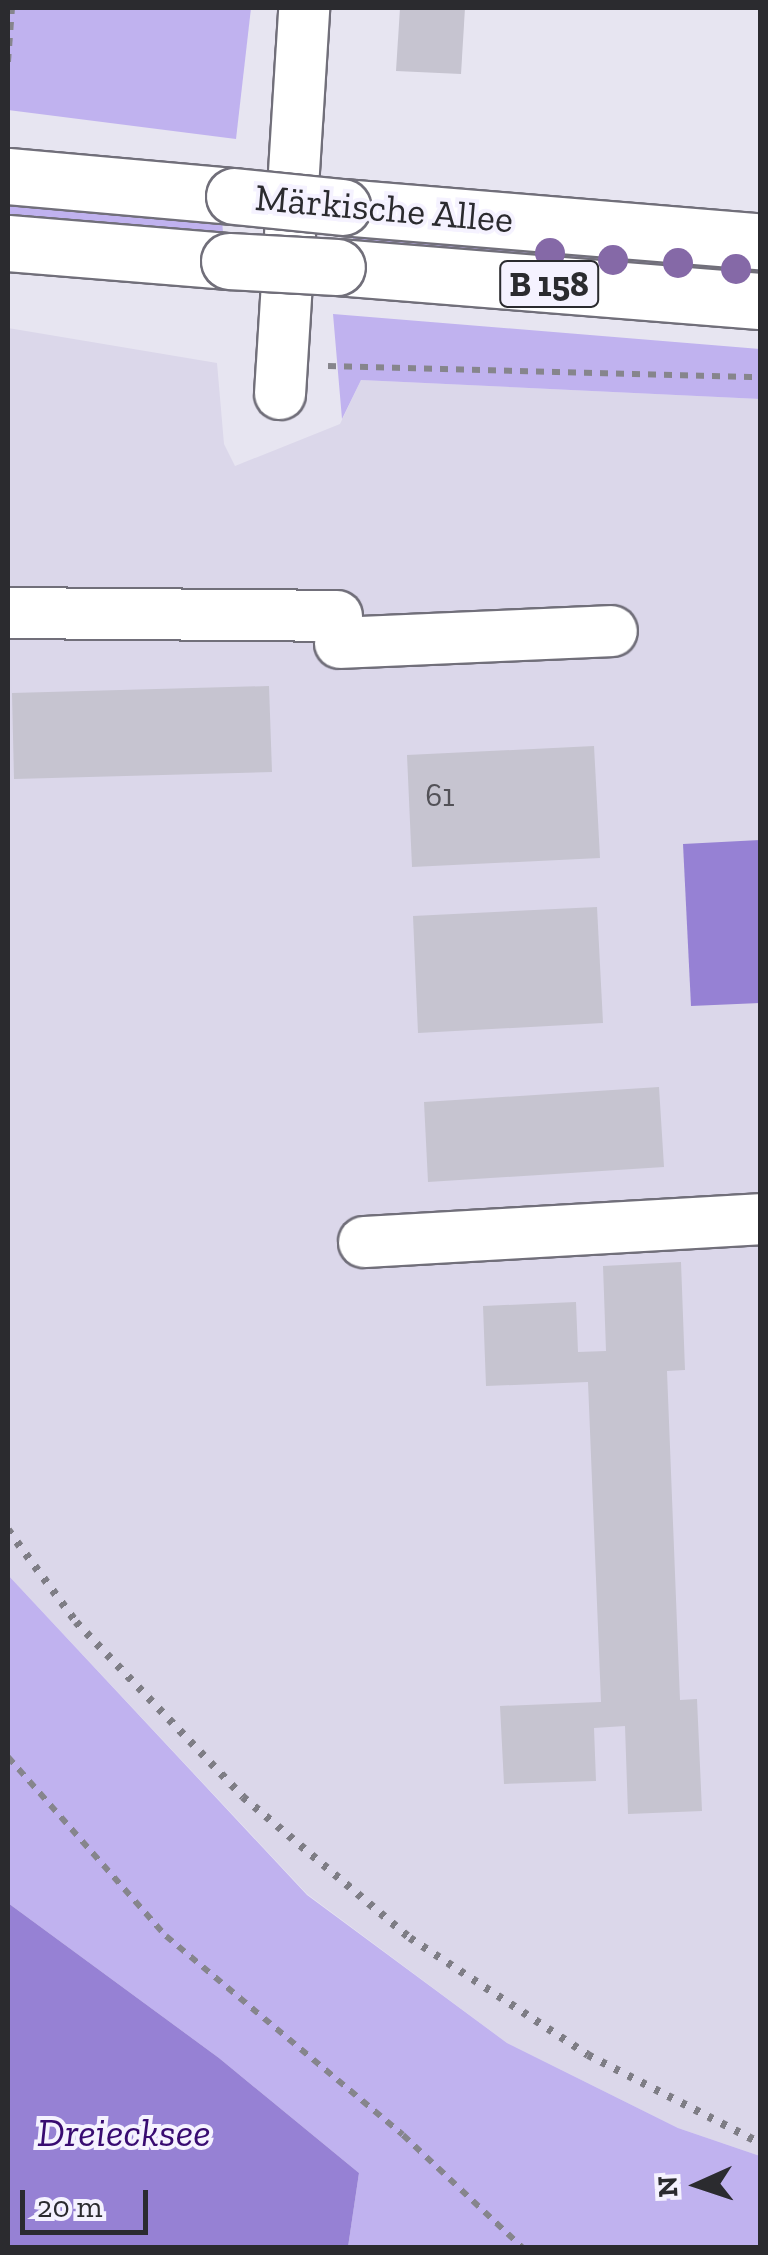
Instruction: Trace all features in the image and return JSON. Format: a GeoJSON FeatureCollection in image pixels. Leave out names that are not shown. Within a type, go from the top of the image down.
{"type":"FeatureCollection","features":[{"type":"Feature","properties":{"kind":"main road","name":"Märkische Allee"},"geometry":{"type":"LineString","coordinates":[[8,176],[760,242]]}},
{"type":"Feature","properties":{"kind":"main road","name":"Märkische Allee"},"geometry":{"type":"LineString","coordinates":[[8,244],[760,302]]}},
{"type":"Feature","properties":{"kind":"street"},"geometry":{"type":"LineString","coordinates":[[280,394],[304,8]]}},
{"type":"Feature","properties":{"kind":"street"},"geometry":{"type":"LineString","coordinates":[[8,613],[339,629],[612,631]]}},
{"type":"Feature","properties":{"kind":"street"},"geometry":{"type":"LineString","coordinates":[[364,1242],[760,1219]]}},
{"type":"Feature","properties":{"kind":"path"},"geometry":{"type":"LineString","coordinates":[[8,62],[12,8]]}},
{"type":"Feature","properties":{"kind":"path"},"geometry":{"type":"LineString","coordinates":[[328,366],[760,377]]}},
{"type":"Feature","properties":{"kind":"path"},"geometry":{"type":"LineString","coordinates":[[8,1757],[166,1936],[403,2135],[523,2248]]}},
{"type":"Feature","properties":{"kind":"shaded area"},"geometry":{"type":"Polygon","coordinates":[[[8,8],[251,8],[236,139],[8,110],[8,8]]]}},
{"type":"Feature","properties":{"kind":"shaded area"},"geometry":{"type":"Polygon","coordinates":[[[8,203],[222,219],[223,233],[8,216],[8,203]]]}},
{"type":"Feature","properties":{"kind":"shaded area"},"geometry":{"type":"Polygon","coordinates":[[[354,228],[760,262],[760,281],[352,249],[354,228]]]}},
{"type":"Feature","properties":{"kind":"shaded area"},"geometry":{"type":"Polygon","coordinates":[[[333,314],[760,349],[760,399],[361,380],[342,419],[333,314]]]}},
{"type":"Feature","properties":{"kind":"shaded area"},"geometry":{"type":"Polygon","coordinates":[[[8,328],[217,363],[224,444],[235,466],[340,424],[361,380],[760,399],[760,2156],[678,2128],[507,2043],[307,1894],[8,1575],[8,328]]]}},
{"type":"Feature","properties":{"kind":"shaded area"},"geometry":{"type":"Polygon","coordinates":[[[8,1575],[307,1895],[507,2043],[678,2128],[760,2156],[760,2247],[348,2247],[359,2173],[219,2058],[8,1903],[8,1575]]]}},
{"type":"Feature","properties":{"kind":"water"},"geometry":{"type":"Polygon","coordinates":[[[760,840],[760,1003],[691,1006],[683,844],[760,840]]]}},
{"type":"Feature","properties":{"kind":"water","name":"Dreiecksee"},"geometry":{"type":"Polygon","coordinates":[[[8,1903],[219,2058],[359,2173],[348,2247],[8,2247],[8,1903]]]}},
{"type":"Feature","properties":{"kind":"building"},"geometry":{"type":"Polygon","coordinates":[[[400,8],[465,8],[461,74],[396,71],[400,8]]]}},
{"type":"Feature","properties":{"kind":"building"},"geometry":{"type":"Polygon","coordinates":[[[269,686],[272,772],[14,779],[12,693],[269,686]]]}},
{"type":"Feature","properties":{"kind":"building"},"geometry":{"type":"Polygon","coordinates":[[[594,746],[600,858],[412,867],[407,755],[594,746]]]}},
{"type":"Feature","properties":{"kind":"building"},"geometry":{"type":"Polygon","coordinates":[[[597,907],[603,1023],[418,1033],[413,916],[597,907]]]}},
{"type":"Feature","properties":{"kind":"building"},"geometry":{"type":"Polygon","coordinates":[[[659,1087],[664,1167],[428,1182],[424,1102],[659,1087]]]}},
{"type":"Feature","properties":{"kind":"building"},"geometry":{"type":"Polygon","coordinates":[[[681,1262],[685,1370],[667,1371],[680,1700],[697,1699],[702,1811],[628,1814],[625,1726],[594,1728],[596,1781],[504,1784],[500,1706],[601,1702],[588,1382],[486,1386],[483,1306],[576,1302],[578,1352],[606,1351],[603,1266],[681,1262]]]}},
{"type":"Feature","properties":{"kind":"railway"},"geometry":{"type":"LineString","coordinates":[[8,1530],[76,1622],[243,1797],[410,1938],[588,2055],[760,2143]]}}]}
